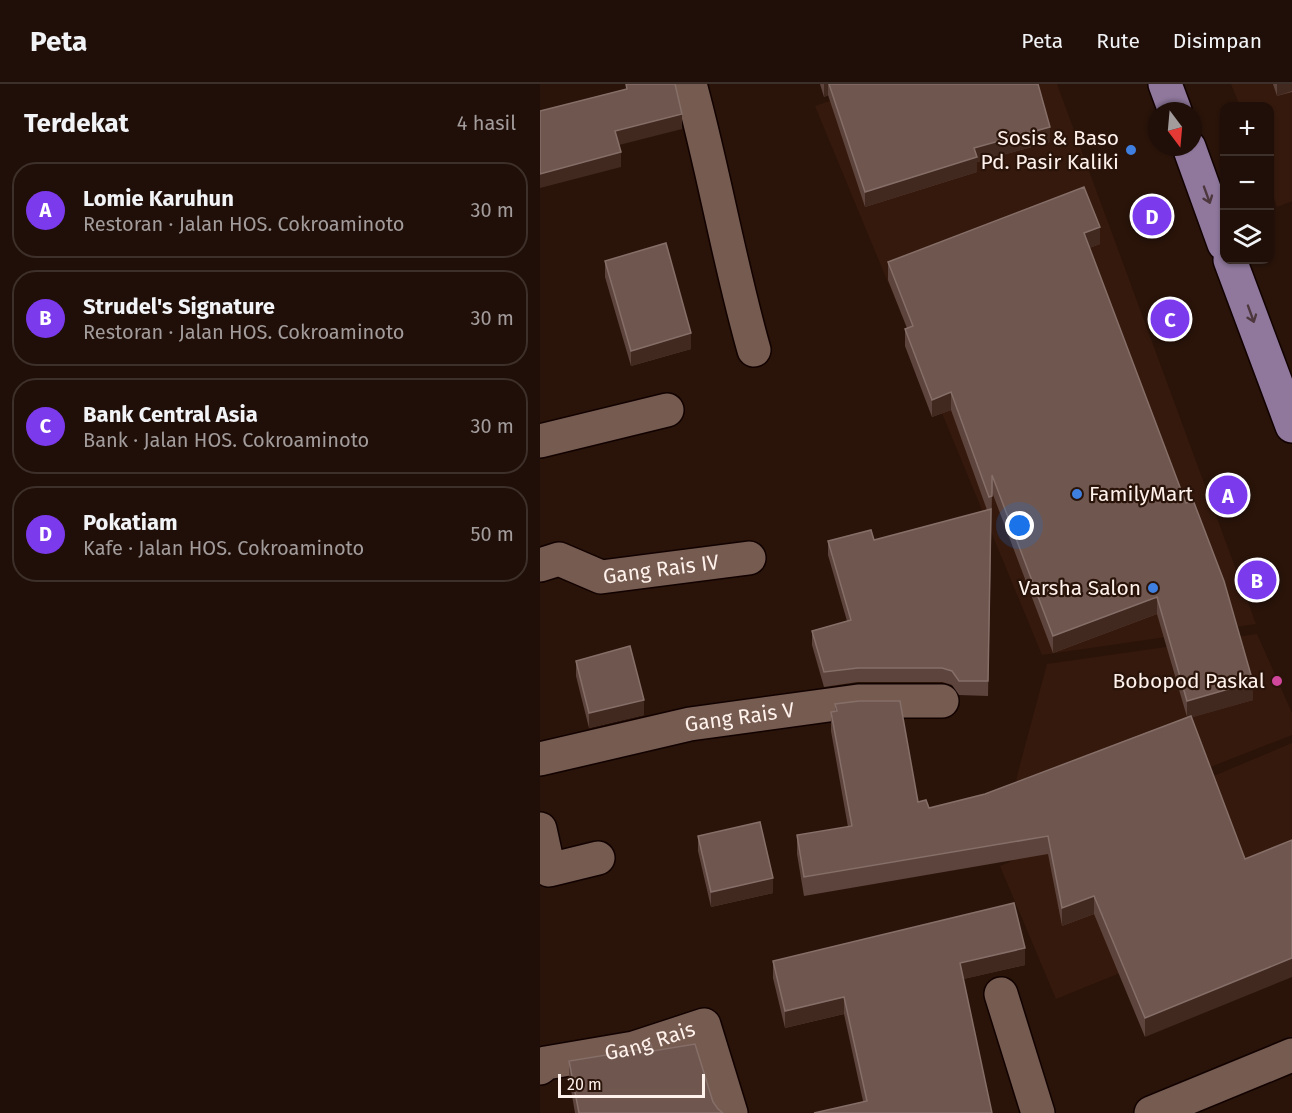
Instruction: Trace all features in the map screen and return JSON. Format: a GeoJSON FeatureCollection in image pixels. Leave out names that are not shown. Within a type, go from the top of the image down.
{"type":"FeatureCollection","features":[{"type":"Feature","properties":{"kind":"main road"},"geometry":{"type":"LineString","coordinates":[[1166,84],[1173,102]]}},
{"type":"Feature","properties":{"kind":"main road"},"geometry":{"type":"LineString","coordinates":[[1192,156],[1220,233]]}},
{"type":"Feature","properties":{"kind":"main road"},"geometry":{"type":"LineString","coordinates":[[1231,264],[1292,426]]}},
{"type":"Feature","properties":{"kind":"street"},"geometry":{"type":"LineString","coordinates":[[690,84],[717,194],[732,271],[754,350]]}},
{"type":"Feature","properties":{"kind":"street"},"geometry":{"type":"LineString","coordinates":[[540,441],[667,410]]}},
{"type":"Feature","properties":{"kind":"street","name":"Gang Rais IV"},"geometry":{"type":"LineString","coordinates":[[540,565],[559,559],[601,578],[749,558]]}},
{"type":"Feature","properties":{"kind":"street","name":"Gang Rais V"},"geometry":{"type":"LineString","coordinates":[[540,759],[690,724],[858,701],[942,701]]}},
{"type":"Feature","properties":{"kind":"street"},"geometry":{"type":"LineString","coordinates":[[540,829],[549,870],[598,858]]}},
{"type":"Feature","properties":{"kind":"street"},"geometry":{"type":"LineString","coordinates":[[1001,993],[1038,1113]]}},
{"type":"Feature","properties":{"kind":"street","name":"Gang Rais"},"geometry":{"type":"LineString","coordinates":[[540,1068],[546,1063],[634,1048],[704,1025],[731,1113]]}},
{"type":"Feature","properties":{"kind":"street"},"geometry":{"type":"LineString","coordinates":[[1151,1113],[1292,1055]]}},
{"type":"Feature","properties":{"kind":"shaded area"},"geometry":{"type":"Polygon","coordinates":[[[881,84],[1057,84],[1256,624],[1042,655],[815,106],[881,84]]]}},
{"type":"Feature","properties":{"kind":"shaded area"},"geometry":{"type":"Polygon","coordinates":[[[1231,84],[1292,84],[1292,201],[1277,207],[1274,198],[1274,102],[1238,102],[1231,84]]]}},
{"type":"Feature","properties":{"kind":"shaded area"},"geometry":{"type":"Polygon","coordinates":[[[1257,634],[1292,713],[1292,735],[1009,846],[1017,776],[1047,664],[1257,634]]]}},
{"type":"Feature","properties":{"kind":"shaded area"},"geometry":{"type":"Polygon","coordinates":[[[1292,743],[1292,903],[1056,999],[1000,866],[1292,743]]]}},
{"type":"Feature","properties":{"kind":"building"},"geometry":{"type":"Polygon","coordinates":[[[626,84],[675,84],[682,114],[615,131],[621,152],[540,174],[540,111],[627,89],[626,84]]]}},
{"type":"Feature","properties":{"kind":"building"},"geometry":{"type":"Polygon","coordinates":[[[829,84],[1038,84],[1050,127],[974,148],[977,157],[865,192],[829,84]]]}},
{"type":"Feature","properties":{"kind":"building"},"geometry":{"type":"Polygon","coordinates":[[[1084,187],[1100,227],[1084,233],[1186,503],[1193,500],[1224,581],[1253,682],[1187,701],[1157,597],[1053,636],[992,475],[992,496],[989,497],[951,392],[932,400],[905,329],[913,326],[888,262],[1084,187]]]}},
{"type":"Feature","properties":{"kind":"building"},"geometry":{"type":"Polygon","coordinates":[[[666,243],[691,333],[631,351],[605,261],[666,243]]]}},
{"type":"Feature","properties":{"kind":"building"},"geometry":{"type":"Polygon","coordinates":[[[991,509],[988,681],[959,681],[952,671],[942,668],[858,668],[824,672],[812,631],[851,620],[828,541],[871,530],[874,540],[991,509]]]}},
{"type":"Feature","properties":{"kind":"building"},"geometry":{"type":"Polygon","coordinates":[[[630,646],[644,700],[589,713],[576,661],[630,646]]]}},
{"type":"Feature","properties":{"kind":"building"},"geometry":{"type":"Polygon","coordinates":[[[859,701],[900,701],[918,802],[926,800],[929,808],[985,794],[1191,716],[1245,859],[1292,840],[1292,958],[1145,1018],[1094,896],[1062,908],[1048,836],[804,877],[797,835],[852,826],[831,712],[837,711],[835,704],[859,701]]]}},
{"type":"Feature","properties":{"kind":"building"},"geometry":{"type":"Polygon","coordinates":[[[760,822],[773,878],[711,892],[698,836],[760,822]]]}},
{"type":"Feature","properties":{"kind":"building"},"geometry":{"type":"Polygon","coordinates":[[[1014,903],[1025,948],[960,963],[992,1113],[814,1113],[867,1101],[844,997],[785,1011],[773,961],[1014,903]]]}},
{"type":"Feature","properties":{"kind":"building"},"geometry":{"type":"Polygon","coordinates":[[[695,1044],[713,1102],[723,1113],[579,1113],[569,1061],[637,1050],[651,1045],[653,1051],[695,1044]]]}},
{"type":"Feature","properties":{"kind":"place","name":"Sosis & Baso Pd. Pasir Kaliki"},"geometry":{"type":"Point","coordinates":[1131,150]}},
{"type":"Feature","properties":{"kind":"place","name":"Pokatiam"},"geometry":{"type":"Point","coordinates":[1152,216]}},
{"type":"Feature","properties":{"kind":"place","name":"Bank Central Asia"},"geometry":{"type":"Point","coordinates":[1170,319]}},
{"type":"Feature","properties":{"kind":"place","name":"FamilyMart"},"geometry":{"type":"Point","coordinates":[1077,494]}},
{"type":"Feature","properties":{"kind":"place","name":"Lomie Karuhun"},"geometry":{"type":"Point","coordinates":[1228,495]}},
{"type":"Feature","properties":{"kind":"place","name":"Strudel's Signature"},"geometry":{"type":"Point","coordinates":[1257,580]}},
{"type":"Feature","properties":{"kind":"place","name":"Varsha Salon"},"geometry":{"type":"Point","coordinates":[1153,588]}},
{"type":"Feature","properties":{"kind":"place","name":"Bobopod Paskal"},"geometry":{"type":"Point","coordinates":[1277,681]}}]}
